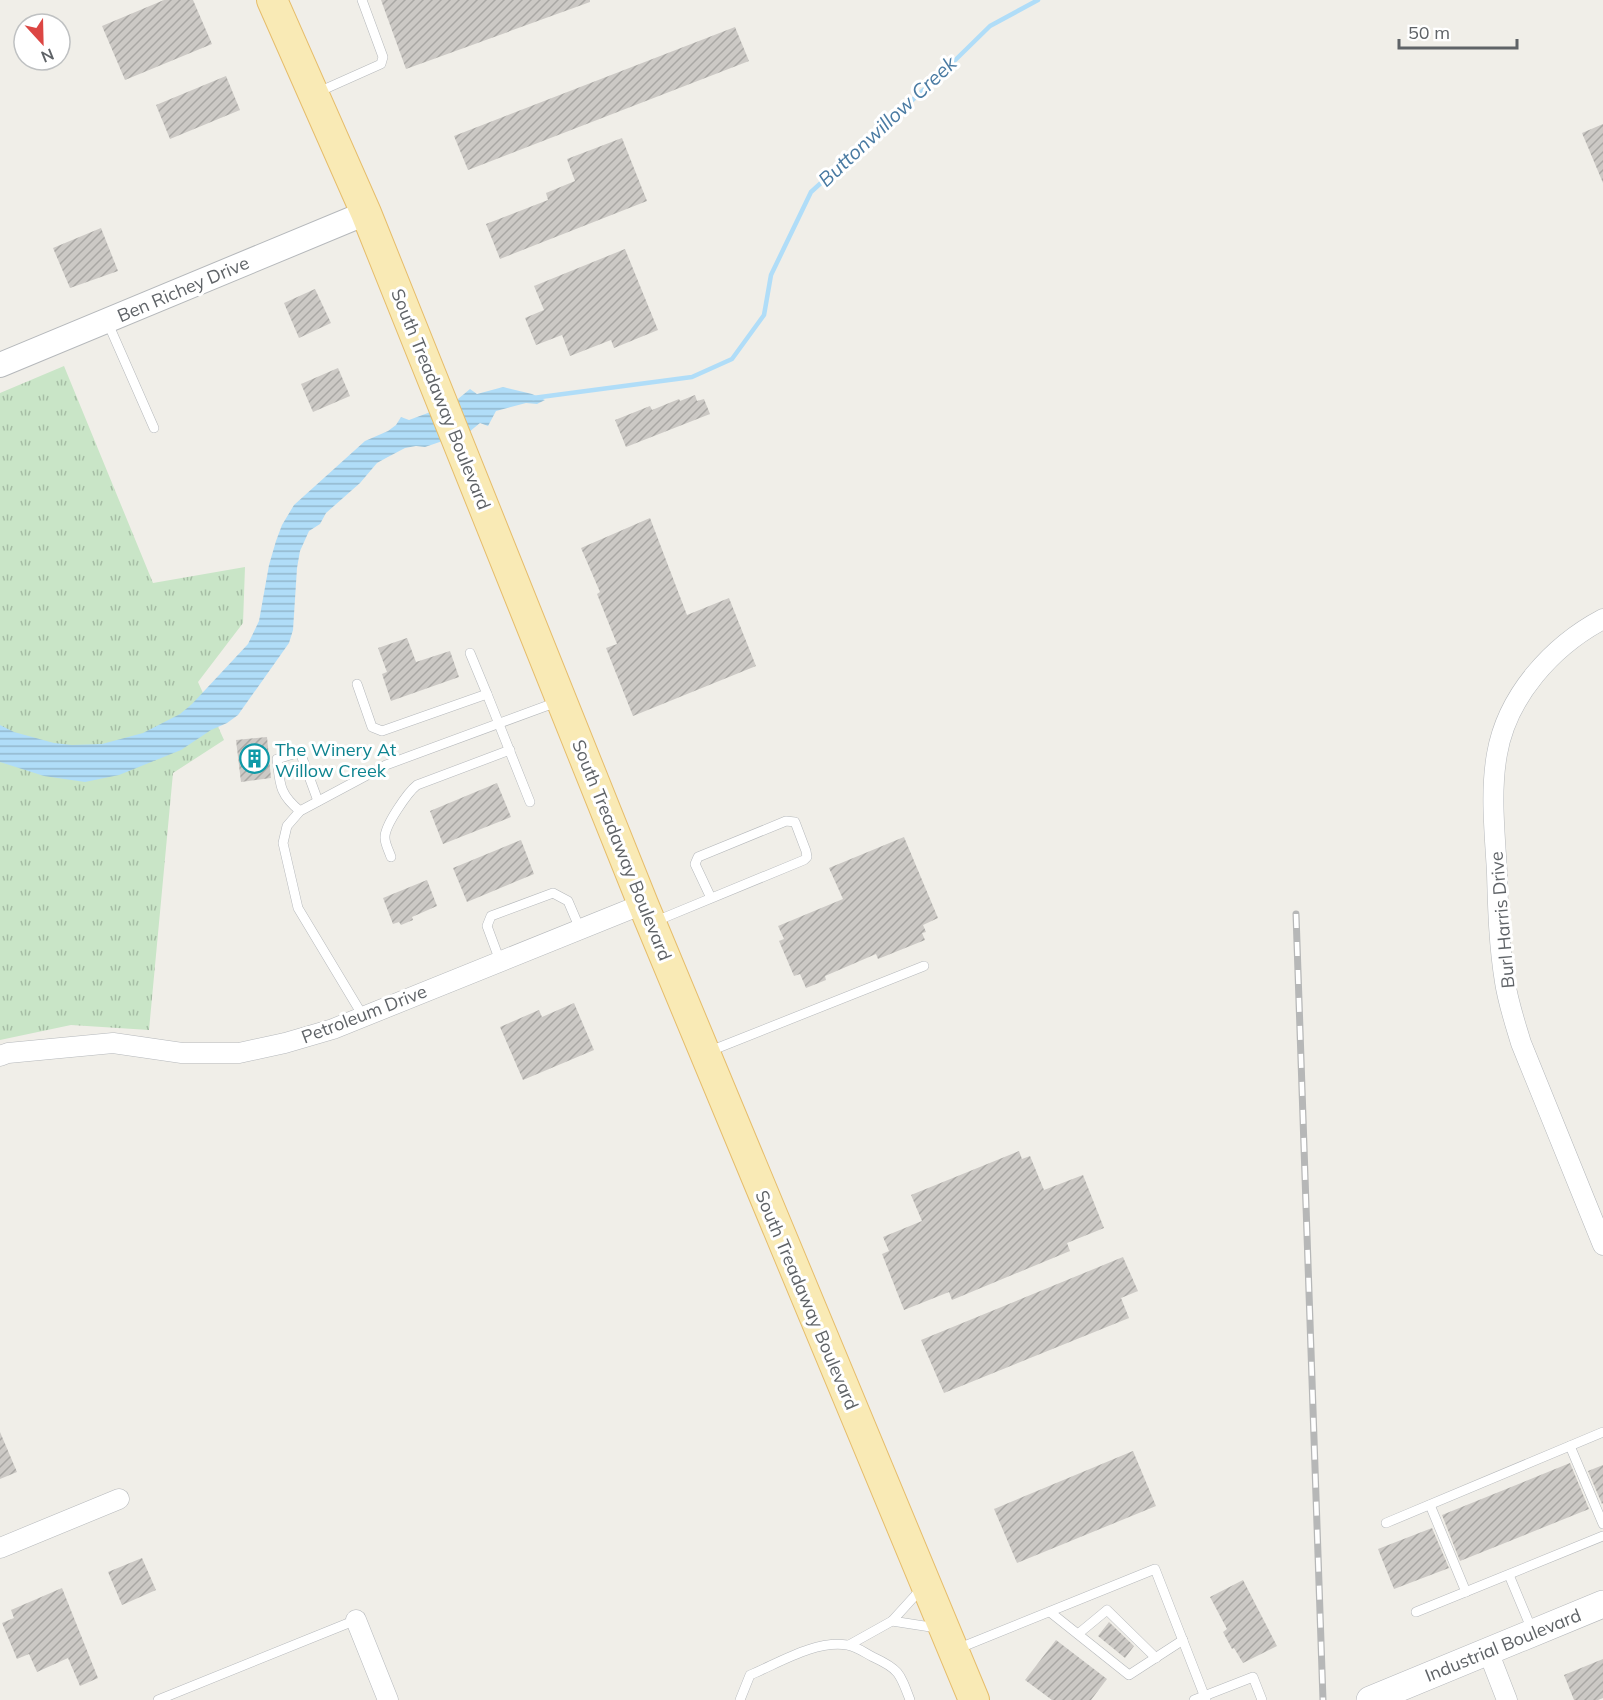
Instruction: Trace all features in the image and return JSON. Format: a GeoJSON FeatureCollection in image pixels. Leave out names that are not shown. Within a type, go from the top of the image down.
{"type":"FeatureCollection","features":[{"type":"Feature","properties":{"kind":"main road","name":"South Treadaway Boulevard"},"geometry":{"type":"LineString","coordinates":[[272,0],[366,213],[647,914],[974,1700]]}},
{"type":"Feature","properties":{"kind":"main road","name":"Industrial Boulevard"},"geometry":{"type":"LineString","coordinates":[[1370,1700],[1603,1604]]}},
{"type":"Feature","properties":{"kind":"street","name":"Ben Richey Drive"},"geometry":{"type":"LineString","coordinates":[[0,365],[366,213]]}},
{"type":"Feature","properties":{"kind":"street","name":"Burl Harris Drive"},"geometry":{"type":"LineString","coordinates":[[1601,1233],[1521,1043],[1505,984],[1499,924],[1494,798],[1501,735],[1521,695],[1549,657],[1584,629],[1603,619]]}},
{"type":"Feature","properties":{"kind":"street","name":"Petroleum Drive"},"geometry":{"type":"LineString","coordinates":[[0,1056],[8,1053],[113,1044],[182,1053],[239,1053],[285,1043],[324,1032],[580,929],[647,914]]}},
{"type":"Feature","properties":{"kind":"street"},"geometry":{"type":"LineString","coordinates":[[0,1548],[119,1499]]}},
{"type":"Feature","properties":{"kind":"street"},"geometry":{"type":"LineString","coordinates":[[356,1620],[388,1700]]}},
{"type":"Feature","properties":{"kind":"street"},"geometry":{"type":"LineString","coordinates":[[1488,1651],[1507,1700]]}},
{"type":"Feature","properties":{"kind":"lane"},"geometry":{"type":"LineString","coordinates":[[314,94],[381,64],[383,57],[362,0]]}},
{"type":"Feature","properties":{"kind":"lane"},"geometry":{"type":"LineString","coordinates":[[107,321],[154,428]]}},
{"type":"Feature","properties":{"kind":"lane"},"geometry":{"type":"LineString","coordinates":[[470,653],[530,802]]}},
{"type":"Feature","properties":{"kind":"lane"},"geometry":{"type":"LineString","coordinates":[[357,684],[372,727],[382,731],[487,694]]}},
{"type":"Feature","properties":{"kind":"lane"},"geometry":{"type":"LineString","coordinates":[[363,1016],[298,908],[283,843],[286,826],[300,811],[386,765],[562,700]]}},
{"type":"Feature","properties":{"kind":"lane"},"geometry":{"type":"LineString","coordinates":[[391,857],[385,838],[387,827],[408,792],[417,785],[510,750]]}},
{"type":"Feature","properties":{"kind":"lane"},"geometry":{"type":"LineString","coordinates":[[300,811],[287,801],[281,789],[277,759],[300,752],[318,801]]}},
{"type":"Feature","properties":{"kind":"lane"},"geometry":{"type":"LineString","coordinates":[[647,914],[711,898],[804,860],[807,857],[806,850],[795,822],[786,821],[698,857],[695,864],[711,898]]}},
{"type":"Feature","properties":{"kind":"lane"},"geometry":{"type":"LineString","coordinates":[[500,961],[487,926],[491,916],[553,893],[568,901],[580,929]]}},
{"type":"Feature","properties":{"kind":"lane"},"geometry":{"type":"LineString","coordinates":[[705,1053],[924,966]]}},
{"type":"Feature","properties":{"kind":"lane"},"geometry":{"type":"LineString","coordinates":[[1386,1523],[1603,1432]]}},
{"type":"Feature","properties":{"kind":"lane"},"geometry":{"type":"LineString","coordinates":[[1569,1446],[1603,1524]]}},
{"type":"Feature","properties":{"kind":"lane"},"geometry":{"type":"LineString","coordinates":[[1430,1505],[1466,1592]]}},
{"type":"Feature","properties":{"kind":"lane"},"geometry":{"type":"LineString","coordinates":[[1416,1612],[1603,1536]]}},
{"type":"Feature","properties":{"kind":"lane"},"geometry":{"type":"LineString","coordinates":[[892,1621],[949,1640],[1050,1612],[1155,1569],[1205,1698]]}},
{"type":"Feature","properties":{"kind":"lane"},"geometry":{"type":"LineString","coordinates":[[1509,1575],[1533,1633]]}},
{"type":"Feature","properties":{"kind":"lane"},"geometry":{"type":"LineString","coordinates":[[849,1645],[892,1621],[926,1584]]}},
{"type":"Feature","properties":{"kind":"lane"},"geometry":{"type":"LineString","coordinates":[[1078,1634],[1107,1610],[1156,1658]]}},
{"type":"Feature","properties":{"kind":"lane"},"geometry":{"type":"LineString","coordinates":[[1050,1612],[1129,1675],[1183,1640]]}},
{"type":"Feature","properties":{"kind":"lane"},"geometry":{"type":"LineString","coordinates":[[158,1700],[356,1620]]}},
{"type":"Feature","properties":{"kind":"lane"},"geometry":{"type":"LineString","coordinates":[[740,1700],[750,1676],[811,1649],[828,1644],[849,1645],[889,1665],[901,1675],[910,1700]]}},
{"type":"Feature","properties":{"kind":"lane"},"geometry":{"type":"LineString","coordinates":[[1194,1700],[1205,1698],[1253,1677],[1262,1700]]}},
{"type":"Feature","properties":{"kind":"green space"},"geometry":{"type":"Polygon","coordinates":[[[64,366],[153,583],[245,567],[243,623],[198,682],[224,740],[173,773],[149,1030],[71,1025],[0,1040],[0,393],[64,366]]]}},
{"type":"Feature","properties":{"kind":"water"},"geometry":{"type":"Polygon","coordinates":[[[503,387],[532,394],[545,400],[537,404],[526,403],[496,411],[488,426],[480,423],[469,432],[425,447],[405,448],[386,458],[377,463],[360,483],[326,513],[320,524],[309,531],[300,551],[293,630],[289,643],[238,715],[181,750],[119,775],[85,782],[44,776],[0,762],[0,725],[14,732],[54,743],[102,744],[143,733],[180,714],[248,644],[259,621],[269,565],[276,541],[294,505],[365,441],[388,431],[401,417],[409,420],[452,404],[470,389],[477,394],[503,387]]]}},
{"type":"Feature","properties":{"kind":"building"},"geometry":{"type":"Polygon","coordinates":[[[164,0],[193,0],[212,44],[125,80],[102,26],[164,0]]]}},
{"type":"Feature","properties":{"kind":"building"},"geometry":{"type":"Polygon","coordinates":[[[381,0],[590,0],[590,2],[406,69],[381,0]]]}},
{"type":"Feature","properties":{"kind":"building"},"geometry":{"type":"Polygon","coordinates":[[[735,27],[749,61],[468,170],[454,136],[735,27]]]}},
{"type":"Feature","properties":{"kind":"building"},"geometry":{"type":"Polygon","coordinates":[[[226,76],[240,110],[170,139],[156,105],[226,76]]]}},
{"type":"Feature","properties":{"kind":"building"},"geometry":{"type":"Polygon","coordinates":[[[1603,124],[1603,183],[1582,133],[1603,124]]]}},
{"type":"Feature","properties":{"kind":"building"},"geometry":{"type":"Polygon","coordinates":[[[622,138],[647,201],[500,259],[486,224],[548,200],[546,193],[575,181],[567,159],[622,138]]]}},
{"type":"Feature","properties":{"kind":"building"},"geometry":{"type":"Polygon","coordinates":[[[101,228],[118,271],[70,288],[53,248],[101,228]]]}},
{"type":"Feature","properties":{"kind":"building"},"geometry":{"type":"Polygon","coordinates":[[[625,249],[658,330],[614,348],[611,340],[570,356],[562,335],[536,345],[525,318],[544,310],[534,286],[625,249]]]}},
{"type":"Feature","properties":{"kind":"building"},"geometry":{"type":"Polygon","coordinates":[[[315,289],[331,323],[299,338],[284,303],[315,289]]]}},
{"type":"Feature","properties":{"kind":"building"},"geometry":{"type":"Polygon","coordinates":[[[338,368],[350,396],[313,412],[301,384],[338,368]]]}},
{"type":"Feature","properties":{"kind":"building"},"geometry":{"type":"Polygon","coordinates":[[[695,395],[697,401],[704,399],[710,414],[626,447],[615,420],[650,406],[652,410],[695,395]]]}},
{"type":"Feature","properties":{"kind":"building"},"geometry":{"type":"Polygon","coordinates":[[[650,518],[687,615],[729,598],[756,666],[633,716],[606,648],[617,644],[597,594],[600,592],[581,548],[650,518]]]}},
{"type":"Feature","properties":{"kind":"building"},"geometry":{"type":"Polygon","coordinates":[[[407,638],[416,662],[450,651],[459,677],[391,701],[382,674],[387,672],[378,648],[407,638]]]}},
{"type":"Feature","properties":{"kind":"building","name":"The Winery At Willow Creek"},"geometry":{"type":"Polygon","coordinates":[[[267,737],[271,778],[241,782],[236,740],[267,737]]]}},
{"type":"Feature","properties":{"kind":"building"},"geometry":{"type":"Polygon","coordinates":[[[497,783],[511,817],[443,844],[430,811],[497,783]]]}},
{"type":"Feature","properties":{"kind":"building"},"geometry":{"type":"Polygon","coordinates":[[[904,837],[938,918],[923,925],[926,932],[922,933],[925,940],[878,959],[876,954],[825,976],[826,980],[806,988],[800,974],[794,976],[779,941],[784,939],[778,926],[843,899],[829,868],[904,837]]]}},
{"type":"Feature","properties":{"kind":"building"},"geometry":{"type":"Polygon","coordinates":[[[521,840],[534,874],[467,902],[453,868],[521,840]]]}},
{"type":"Feature","properties":{"kind":"building"},"geometry":{"type":"Polygon","coordinates":[[[427,880],[437,906],[412,917],[413,920],[401,925],[399,922],[393,924],[383,898],[427,880]]]}},
{"type":"Feature","properties":{"kind":"building"},"geometry":{"type":"Polygon","coordinates":[[[574,1003],[594,1050],[523,1080],[500,1027],[539,1010],[542,1017],[574,1003]]]}},
{"type":"Feature","properties":{"kind":"building"},"geometry":{"type":"Polygon","coordinates":[[[1019,1151],[1022,1159],[1030,1156],[1044,1190],[1083,1175],[1104,1228],[1067,1243],[1070,1251],[952,1300],[949,1292],[904,1310],[882,1254],[889,1251],[883,1237],[922,1221],[911,1195],[1019,1151]]]}},
{"type":"Feature","properties":{"kind":"building"},"geometry":{"type":"Polygon","coordinates":[[[1123,1257],[1138,1291],[1121,1298],[1129,1318],[944,1393],[921,1340],[1123,1257]]]}},
{"type":"Feature","properties":{"kind":"building"},"geometry":{"type":"Polygon","coordinates":[[[0,1432],[17,1472],[0,1479],[0,1432]]]}},
{"type":"Feature","properties":{"kind":"building"},"geometry":{"type":"Polygon","coordinates":[[[1133,1451],[1156,1506],[1017,1563],[994,1509],[1133,1451]]]}},
{"type":"Feature","properties":{"kind":"building"},"geometry":{"type":"Polygon","coordinates":[[[1570,1463],[1589,1509],[1460,1561],[1442,1515],[1570,1463]]]}},
{"type":"Feature","properties":{"kind":"building"},"geometry":{"type":"Polygon","coordinates":[[[1603,1465],[1603,1503],[1602,1504],[1588,1471],[1603,1465]]]}},
{"type":"Feature","properties":{"kind":"building"},"geometry":{"type":"Polygon","coordinates":[[[1432,1528],[1449,1568],[1394,1589],[1378,1549],[1432,1528]]]}},
{"type":"Feature","properties":{"kind":"building"},"geometry":{"type":"Polygon","coordinates":[[[142,1558],[156,1590],[122,1605],[108,1572],[142,1558]]]}},
{"type":"Feature","properties":{"kind":"building"},"geometry":{"type":"Polygon","coordinates":[[[1243,1580],[1277,1646],[1243,1663],[1223,1632],[1227,1629],[1210,1597],[1243,1580]]]}},
{"type":"Feature","properties":{"kind":"building"},"geometry":{"type":"Polygon","coordinates":[[[62,1588],[98,1678],[80,1686],[68,1658],[37,1672],[29,1654],[17,1659],[2,1623],[14,1618],[11,1610],[62,1588]]]}},
{"type":"Feature","properties":{"kind":"building"},"geometry":{"type":"Polygon","coordinates":[[[1109,1622],[1134,1646],[1125,1658],[1098,1636],[1109,1622]]]}},
{"type":"Feature","properties":{"kind":"building"},"geometry":{"type":"Polygon","coordinates":[[[1056,1640],[1107,1679],[1091,1700],[1052,1700],[1025,1680],[1056,1640]]]}},
{"type":"Feature","properties":{"kind":"building"},"geometry":{"type":"Polygon","coordinates":[[[1603,1659],[1603,1698],[1574,1700],[1564,1675],[1603,1659]]]}},
{"type":"Feature","properties":{"kind":"waterway","name":"Buttonwillow Creek"},"geometry":{"type":"LineString","coordinates":[[533,398],[692,377],[732,359],[764,315],[771,275],[811,192],[940,75],[990,26],[1038,0]]}},
{"type":"Feature","properties":{"kind":"railway"},"geometry":{"type":"LineString","coordinates":[[1296,914],[1323,1700]]}},
{"type":"Feature","properties":{"kind":"place","name":"The Winery At Willow Creek"},"geometry":{"type":"Point","coordinates":[254,759]}}]}
